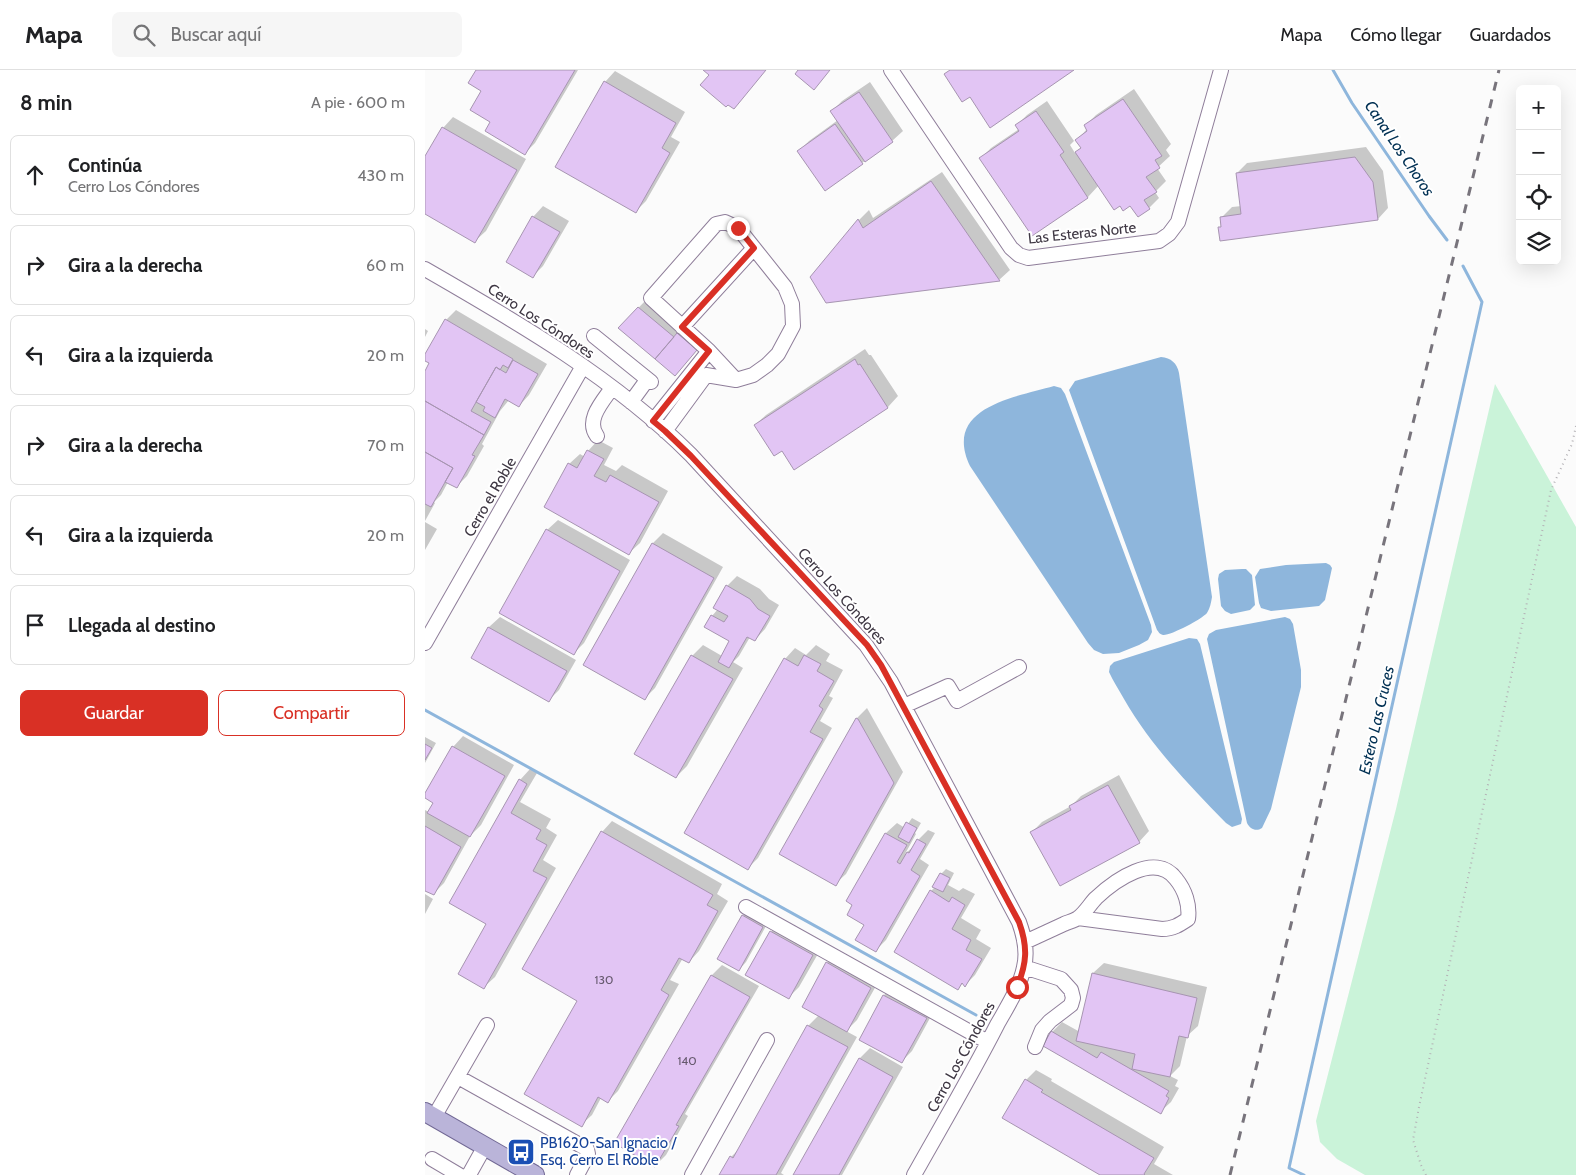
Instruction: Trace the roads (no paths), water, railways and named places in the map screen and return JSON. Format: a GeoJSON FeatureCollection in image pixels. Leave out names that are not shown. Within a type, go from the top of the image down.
{"type":"FeatureCollection","features":[{"type":"Feature","properties":{"kind":"main road"},"geometry":{"type":"LineString","coordinates":[[429,1114],[535,1175]]}},
{"type":"Feature","properties":{"kind":"street","name":"Las Esteras Norte"},"geometry":{"type":"LineString","coordinates":[[891,70],[1011,248],[1019,255],[1029,258],[1159,241],[1169,234],[1178,222],[1221,70]]}},
{"type":"Feature","properties":{"kind":"street"},"geometry":{"type":"LineString","coordinates":[[665,431],[706,376],[736,380],[753,375],[778,354],[793,326],[792,304],[785,287],[738,228],[725,222],[716,224],[651,298],[709,351],[736,380]]}},
{"type":"Feature","properties":{"kind":"street"},"geometry":{"type":"LineString","coordinates":[[682,327],[754,248]]}},
{"type":"Feature","properties":{"kind":"street","name":"Cerro Los Cóndores"},"geometry":{"type":"LineString","coordinates":[[425,269],[513,320],[583,366],[631,402],[665,431],[691,456],[867,645],[881,665],[904,706],[1019,922],[1025,942],[1024,968],[1017,987],[914,1175]]}},
{"type":"Feature","properties":{"kind":"street"},"geometry":{"type":"LineString","coordinates":[[594,336],[649,381],[631,402]]}},
{"type":"Feature","properties":{"kind":"street"},"geometry":{"type":"LineString","coordinates":[[653,421],[709,351]]}},
{"type":"Feature","properties":{"kind":"street","name":"Cerro el Roble"},"geometry":{"type":"LineString","coordinates":[[425,643],[583,366]]}},
{"type":"Feature","properties":{"kind":"street"},"geometry":{"type":"LineString","coordinates":[[597,436],[593,431],[597,410],[612,388]]}},
{"type":"Feature","properties":{"kind":"street"},"geometry":{"type":"LineString","coordinates":[[904,706],[948,686],[957,701],[1019,667]]}},
{"type":"Feature","properties":{"kind":"street"},"geometry":{"type":"LineString","coordinates":[[1025,942],[1078,918],[1097,897],[1123,878],[1141,868],[1158,867],[1169,872],[1177,879],[1186,896],[1189,910],[1188,918],[1170,929],[1078,918]]}},
{"type":"Feature","properties":{"kind":"street"},"geometry":{"type":"LineString","coordinates":[[746,907],[988,1042]]}},
{"type":"Feature","properties":{"kind":"street"},"geometry":{"type":"LineString","coordinates":[[1024,968],[1061,980],[1071,990],[1073,998],[1071,1005],[1042,1030],[1035,1047]]}},
{"type":"Feature","properties":{"kind":"street"},"geometry":{"type":"LineString","coordinates":[[429,1114],[458,1076],[487,1026]]}},
{"type":"Feature","properties":{"kind":"street"},"geometry":{"type":"LineString","coordinates":[[692,1175],[767,1040]]}},
{"type":"Feature","properties":{"kind":"street"},"geometry":{"type":"LineString","coordinates":[[458,1076],[587,1149],[588,1154],[577,1175]]}},
{"type":"Feature","properties":{"kind":"street"},"geometry":{"type":"LineString","coordinates":[[467,1175],[485,1146]]}},
{"type":"Feature","properties":{"kind":"street"},"geometry":{"type":"LineString","coordinates":[[432,1159],[459,1175]]}},
{"type":"Feature","properties":{"kind":"water"},"geometry":{"type":"Polygon","coordinates":[[[1161,357],[1173,362],[1177,366],[1179,373],[1212,597],[1209,609],[1204,616],[1167,635],[1160,634],[1157,630],[1069,390],[1075,381],[1161,357]]]}},
{"type":"Feature","properties":{"kind":"water"},"geometry":{"type":"Polygon","coordinates":[[[1054,386],[1061,388],[1065,394],[1151,625],[1152,632],[1148,640],[1119,653],[1103,654],[1094,650],[1088,643],[970,466],[964,446],[966,430],[974,418],[987,408],[1021,395],[1054,386]]]}},
{"type":"Feature","properties":{"kind":"water"},"geometry":{"type":"Polygon","coordinates":[[[1326,563],[1332,568],[1325,600],[1319,606],[1271,611],[1261,608],[1255,577],[1260,569],[1286,565],[1326,563]]]}},
{"type":"Feature","properties":{"kind":"water"},"geometry":{"type":"Polygon","coordinates":[[[1246,569],[1252,575],[1255,605],[1250,610],[1231,614],[1221,606],[1219,574],[1225,570],[1246,569]]]}},
{"type":"Feature","properties":{"kind":"water"},"geometry":{"type":"Polygon","coordinates":[[[1285,617],[1290,619],[1293,624],[1301,670],[1301,687],[1271,809],[1262,828],[1255,830],[1247,823],[1207,639],[1209,634],[1216,630],[1285,617]]]}},
{"type":"Feature","properties":{"kind":"water"},"geometry":{"type":"Polygon","coordinates":[[[1189,638],[1197,639],[1200,644],[1242,819],[1241,824],[1232,827],[1198,794],[1158,749],[1135,716],[1109,672],[1110,666],[1114,662],[1189,638]]]}},
{"type":"Feature","properties":{"kind":"waterway","name":"Canal Los Choros"},"geometry":{"type":"LineString","coordinates":[[1333,70],[1352,103],[1447,240]]}},
{"type":"Feature","properties":{"kind":"waterway","name":"Estero Las Cruces"},"geometry":{"type":"LineString","coordinates":[[1304,1175],[1289,1168],[1482,302],[1463,266]]}},
{"type":"Feature","properties":{"kind":"waterway"},"geometry":{"type":"LineString","coordinates":[[425,710],[976,1015]]}},
{"type":"Feature","properties":{"kind":"railway"},"geometry":{"type":"LineString","coordinates":[[1230,1175],[1499,70]]}},
{"type":"Feature","properties":{"kind":"place","name":"PB1620-San Ignacio / Esq. Cerro El Roble"},"geometry":{"type":"Point","coordinates":[521,1152]}}]}
